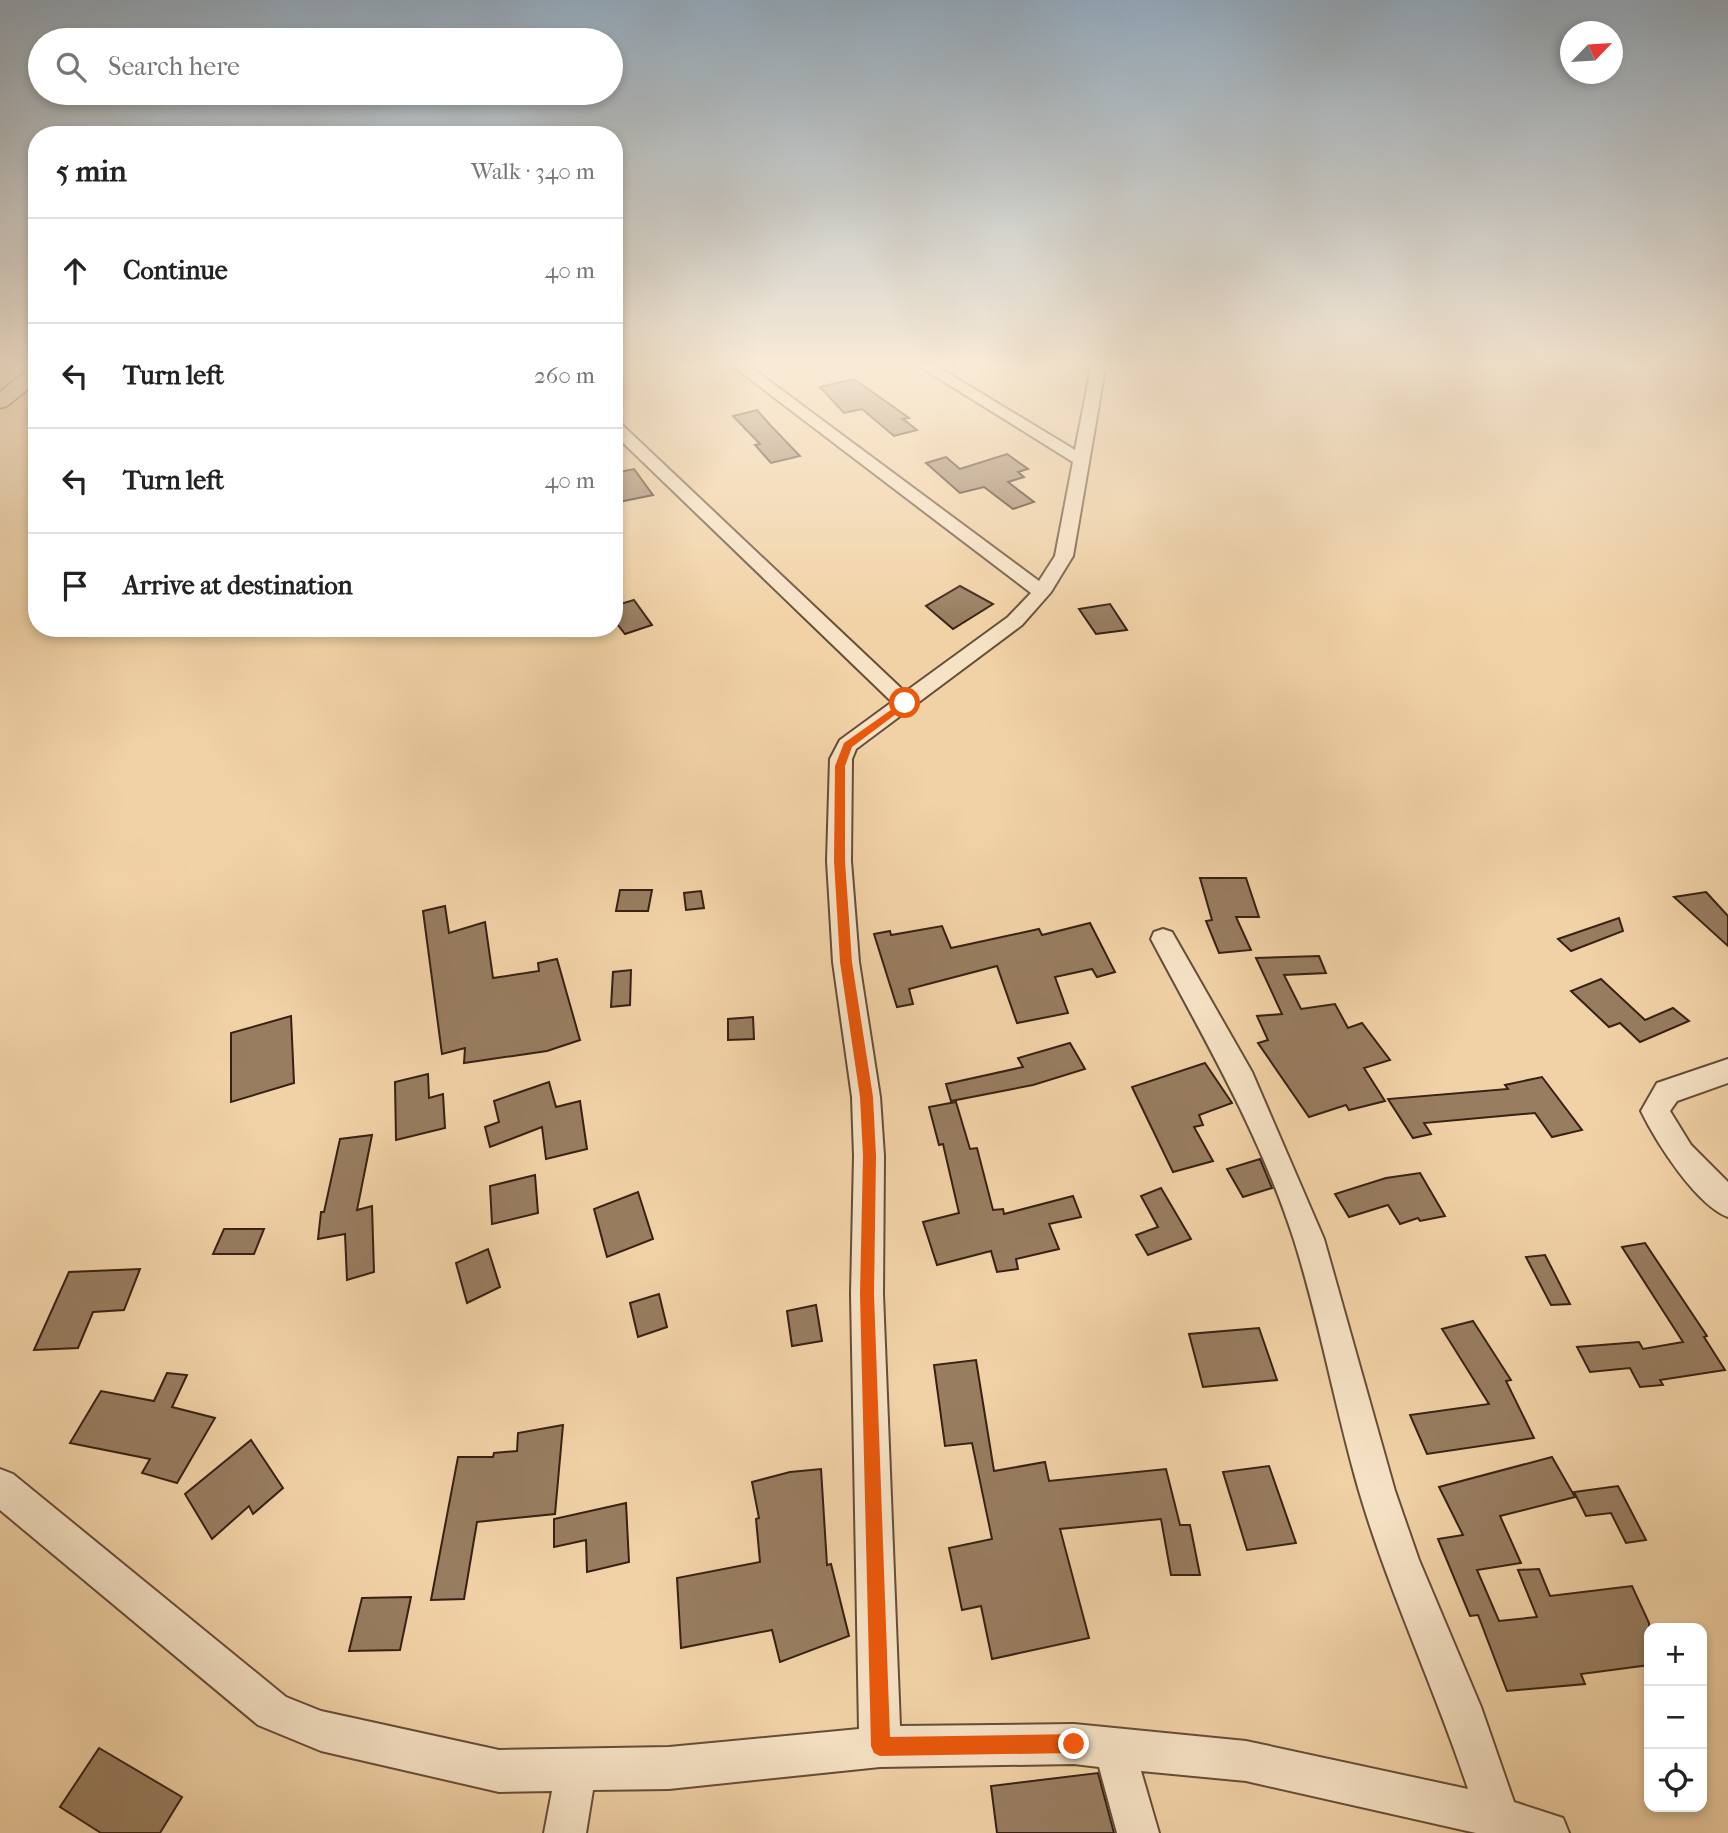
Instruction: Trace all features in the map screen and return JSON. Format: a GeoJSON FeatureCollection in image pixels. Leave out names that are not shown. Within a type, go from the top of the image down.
{"type":"FeatureCollection","features":[{"type":"Feature","properties":{"kind":"street"},"geometry":{"type":"LineString","coordinates":[[639,449],[905,703]]}},
{"type":"Feature","properties":{"kind":"street"},"geometry":{"type":"LineString","coordinates":[[850,449],[1042,592]]}},
{"type":"Feature","properties":{"kind":"street"},"geometry":{"type":"LineString","coordinates":[[1062,449],[1081,460]]}},
{"type":"Feature","properties":{"kind":"street"},"geometry":{"type":"LineString","coordinates":[[880,1746],[867,1307],[869,1156],[866,1097],[846,962],[839,861],[840,766],[847,745],[1015,621],[1042,592],[1064,556],[1083,449]]}},
{"type":"Feature","properties":{"kind":"street"},"geometry":{"type":"LineString","coordinates":[[1163,939],[1242,1080],[1309,1239],[1377,1491],[1401,1562],[1461,1707],[1499,1818]]}},
{"type":"Feature","properties":{"kind":"street"},"geometry":{"type":"LineString","coordinates":[[1728,1071],[1667,1093],[1655,1111],[1681,1154],[1728,1203]]}},
{"type":"Feature","properties":{"kind":"street"},"geometry":{"type":"LineString","coordinates":[[0,1487],[272,1711],[321,1731],[499,1771],[669,1768],[880,1746],[1003,1742],[1114,1748],[1246,1761],[1499,1818],[1548,1833]]}},
{"type":"Feature","properties":{"kind":"street"},"geometry":{"type":"LineString","coordinates":[[1114,1748],[1138,1833]]}},
{"type":"Feature","properties":{"kind":"street"},"geometry":{"type":"LineString","coordinates":[[565,1833],[576,1771]]}},
{"type":"Feature","properties":{"kind":"building"},"geometry":{"type":"Polygon","coordinates":[[[758,449],[793,449],[800,456],[771,463],[758,449]]]}},
{"type":"Feature","properties":{"kind":"building"},"geometry":{"type":"Polygon","coordinates":[[[1007,454],[1028,469],[1018,472],[1024,477],[1008,482],[1034,502],[1013,509],[984,487],[960,493],[926,463],[946,457],[960,469],[1007,454]]]}},
{"type":"Feature","properties":{"kind":"building"},"geometry":{"type":"Polygon","coordinates":[[[634,469],[653,495],[623,501],[623,471],[634,469]]]}},
{"type":"Feature","properties":{"kind":"building"},"geometry":{"type":"Polygon","coordinates":[[[960,586],[993,604],[953,629],[926,606],[960,586]]]}},
{"type":"Feature","properties":{"kind":"building"},"geometry":{"type":"Polygon","coordinates":[[[634,600],[652,625],[625,634],[623,603],[634,600]]]}},
{"type":"Feature","properties":{"kind":"building"},"geometry":{"type":"Polygon","coordinates":[[[1110,604],[1127,630],[1096,634],[1079,609],[1110,604]]]}},
{"type":"Feature","properties":{"kind":"building"},"geometry":{"type":"Polygon","coordinates":[[[1200,878],[1246,878],[1259,917],[1236,917],[1251,950],[1219,953],[1206,921],[1212,920],[1200,878]]]}},
{"type":"Feature","properties":{"kind":"building"},"geometry":{"type":"Polygon","coordinates":[[[620,890],[652,890],[648,911],[616,911],[620,890]]]}},
{"type":"Feature","properties":{"kind":"building"},"geometry":{"type":"Polygon","coordinates":[[[701,891],[704,908],[686,910],[684,893],[701,891]]]}},
{"type":"Feature","properties":{"kind":"building"},"geometry":{"type":"Polygon","coordinates":[[[1706,892],[1728,916],[1728,946],[1674,897],[1706,892]]]}},
{"type":"Feature","properties":{"kind":"building"},"geometry":{"type":"Polygon","coordinates":[[[445,906],[449,933],[485,922],[493,978],[539,971],[538,963],[557,959],[580,1040],[547,1051],[464,1063],[465,1048],[442,1054],[423,911],[445,906]]]}},
{"type":"Feature","properties":{"kind":"building"},"geometry":{"type":"Polygon","coordinates":[[[1619,918],[1623,931],[1571,951],[1558,939],[1619,918]]]}},
{"type":"Feature","properties":{"kind":"building"},"geometry":{"type":"Polygon","coordinates":[[[1090,923],[1115,972],[1097,977],[1092,969],[1055,977],[1068,1013],[1017,1023],[997,966],[909,989],[913,1004],[897,1007],[874,934],[890,931],[891,935],[942,926],[951,948],[1039,929],[1042,935],[1090,923]]]}},
{"type":"Feature","properties":{"kind":"building"},"geometry":{"type":"Polygon","coordinates":[[[1319,956],[1326,973],[1284,975],[1301,1009],[1335,1004],[1348,1028],[1362,1023],[1390,1060],[1364,1068],[1385,1101],[1349,1110],[1346,1105],[1309,1117],[1258,1043],[1268,1040],[1257,1016],[1282,1014],[1256,958],[1319,956]]]}},
{"type":"Feature","properties":{"kind":"building"},"geometry":{"type":"Polygon","coordinates":[[[631,970],[630,1005],[611,1007],[613,972],[631,970]]]}},
{"type":"Feature","properties":{"kind":"building"},"geometry":{"type":"Polygon","coordinates":[[[1601,979],[1645,1020],[1673,1008],[1689,1021],[1640,1042],[1620,1023],[1609,1027],[1571,991],[1601,979]]]}},
{"type":"Feature","properties":{"kind":"building"},"geometry":{"type":"Polygon","coordinates":[[[291,1016],[294,1083],[231,1102],[231,1033],[291,1016]]]}},
{"type":"Feature","properties":{"kind":"building"},"geometry":{"type":"Polygon","coordinates":[[[753,1017],[754,1039],[728,1040],[728,1019],[753,1017]]]}},
{"type":"Feature","properties":{"kind":"building"},"geometry":{"type":"Polygon","coordinates":[[[1070,1043],[1085,1069],[1033,1085],[951,1101],[946,1084],[1023,1067],[1018,1058],[1070,1043]]]}},
{"type":"Feature","properties":{"kind":"building"},"geometry":{"type":"Polygon","coordinates":[[[1205,1063],[1232,1103],[1199,1115],[1203,1125],[1194,1127],[1213,1161],[1173,1172],[1132,1087],[1205,1063]]]}},
{"type":"Feature","properties":{"kind":"building"},"geometry":{"type":"Polygon","coordinates":[[[428,1074],[429,1098],[443,1094],[445,1128],[396,1140],[395,1082],[428,1074]]]}},
{"type":"Feature","properties":{"kind":"building"},"geometry":{"type":"Polygon","coordinates":[[[1542,1077],[1582,1130],[1552,1137],[1535,1113],[1424,1123],[1431,1134],[1413,1138],[1388,1099],[1508,1089],[1505,1085],[1542,1077]]]}},
{"type":"Feature","properties":{"kind":"building"},"geometry":{"type":"Polygon","coordinates":[[[549,1082],[556,1107],[580,1101],[587,1149],[546,1159],[542,1127],[490,1147],[485,1127],[499,1122],[494,1101],[549,1082]]]}},
{"type":"Feature","properties":{"kind":"building"},"geometry":{"type":"Polygon","coordinates":[[[956,1102],[970,1149],[977,1148],[993,1210],[1003,1209],[1004,1214],[1073,1196],[1081,1217],[1049,1224],[1059,1249],[1016,1259],[1018,1269],[997,1272],[991,1251],[937,1265],[923,1222],[959,1213],[943,1144],[939,1145],[929,1107],[956,1102]]]}},
{"type":"Feature","properties":{"kind":"building"},"geometry":{"type":"Polygon","coordinates":[[[372,1135],[357,1210],[372,1206],[374,1272],[347,1280],[345,1234],[318,1239],[321,1212],[324,1212],[340,1139],[372,1135]]]}},
{"type":"Feature","properties":{"kind":"building"},"geometry":{"type":"Polygon","coordinates":[[[1260,1159],[1272,1188],[1243,1197],[1227,1169],[1260,1159]]]}},
{"type":"Feature","properties":{"kind":"building"},"geometry":{"type":"Polygon","coordinates":[[[1420,1173],[1445,1216],[1420,1221],[1418,1218],[1400,1224],[1388,1205],[1349,1217],[1335,1194],[1386,1178],[1420,1173]]]}},
{"type":"Feature","properties":{"kind":"building"},"geometry":{"type":"Polygon","coordinates":[[[535,1175],[538,1213],[492,1224],[490,1186],[535,1175]]]}},
{"type":"Feature","properties":{"kind":"building"},"geometry":{"type":"Polygon","coordinates":[[[1161,1188],[1191,1239],[1148,1255],[1136,1235],[1158,1227],[1141,1196],[1161,1188]]]}},
{"type":"Feature","properties":{"kind":"building"},"geometry":{"type":"Polygon","coordinates":[[[638,1192],[653,1239],[607,1257],[594,1209],[638,1192]]]}},
{"type":"Feature","properties":{"kind":"building"},"geometry":{"type":"Polygon","coordinates":[[[224,1229],[264,1229],[254,1254],[213,1254],[224,1229]]]}},
{"type":"Feature","properties":{"kind":"building"},"geometry":{"type":"Polygon","coordinates":[[[1645,1243],[1707,1336],[1704,1337],[1725,1370],[1660,1380],[1663,1385],[1640,1387],[1630,1368],[1590,1372],[1577,1347],[1639,1342],[1643,1349],[1683,1342],[1622,1247],[1645,1243]]]}},
{"type":"Feature","properties":{"kind":"building"},"geometry":{"type":"Polygon","coordinates":[[[488,1249],[500,1287],[467,1303],[456,1263],[488,1249]]]}},
{"type":"Feature","properties":{"kind":"building"},"geometry":{"type":"Polygon","coordinates":[[[1545,1255],[1570,1304],[1551,1305],[1526,1257],[1545,1255]]]}},
{"type":"Feature","properties":{"kind":"building"},"geometry":{"type":"Polygon","coordinates":[[[140,1269],[124,1310],[93,1312],[78,1348],[34,1350],[69,1272],[140,1269]]]}},
{"type":"Feature","properties":{"kind":"building"},"geometry":{"type":"Polygon","coordinates":[[[659,1294],[667,1327],[638,1337],[630,1303],[659,1294]]]}},
{"type":"Feature","properties":{"kind":"building"},"geometry":{"type":"Polygon","coordinates":[[[816,1305],[822,1341],[792,1346],[787,1311],[816,1305]]]}},
{"type":"Feature","properties":{"kind":"building"},"geometry":{"type":"Polygon","coordinates":[[[1473,1321],[1511,1380],[1506,1381],[1534,1438],[1427,1454],[1410,1415],[1489,1404],[1442,1329],[1473,1321]]]}},
{"type":"Feature","properties":{"kind":"building"},"geometry":{"type":"Polygon","coordinates":[[[1259,1328],[1277,1380],[1203,1387],[1189,1334],[1259,1328]]]}},
{"type":"Feature","properties":{"kind":"building"},"geometry":{"type":"Polygon","coordinates":[[[976,1360],[994,1471],[1045,1462],[1049,1481],[1166,1469],[1180,1525],[1190,1525],[1200,1575],[1171,1575],[1161,1519],[1060,1529],[1089,1638],[992,1659],[981,1606],[962,1610],[949,1548],[992,1539],[972,1443],[945,1446],[934,1365],[976,1360]]]}},
{"type":"Feature","properties":{"kind":"building"},"geometry":{"type":"Polygon","coordinates":[[[167,1373],[187,1375],[172,1407],[215,1418],[177,1483],[142,1473],[150,1459],[70,1443],[101,1391],[154,1401],[167,1373]]]}},
{"type":"Feature","properties":{"kind":"building"},"geometry":{"type":"Polygon","coordinates":[[[563,1425],[555,1514],[477,1522],[464,1599],[431,1600],[458,1457],[493,1457],[494,1453],[517,1451],[518,1433],[563,1425]]]}},
{"type":"Feature","properties":{"kind":"building"},"geometry":{"type":"Polygon","coordinates":[[[251,1440],[283,1488],[253,1514],[249,1506],[212,1539],[185,1494],[251,1440]]]}},
{"type":"Feature","properties":{"kind":"building"},"geometry":{"type":"Polygon","coordinates":[[[1552,1457],[1575,1497],[1500,1516],[1521,1563],[1477,1570],[1499,1621],[1537,1617],[1518,1570],[1539,1569],[1550,1596],[1632,1586],[1649,1623],[1644,1623],[1644,1666],[1581,1674],[1585,1684],[1507,1691],[1478,1615],[1470,1616],[1438,1539],[1463,1535],[1439,1487],[1552,1457]]]}},
{"type":"Feature","properties":{"kind":"building"},"geometry":{"type":"Polygon","coordinates":[[[1269,1466],[1296,1543],[1247,1550],[1223,1472],[1269,1466]]]}},
{"type":"Feature","properties":{"kind":"building"},"geometry":{"type":"Polygon","coordinates":[[[821,1469],[827,1565],[831,1564],[849,1636],[780,1662],[772,1630],[681,1648],[677,1578],[760,1562],[756,1519],[759,1518],[752,1482],[790,1472],[821,1469]]]}},
{"type":"Feature","properties":{"kind":"building"},"geometry":{"type":"Polygon","coordinates":[[[1618,1486],[1646,1540],[1626,1543],[1611,1513],[1586,1516],[1574,1492],[1618,1486]]]}},
{"type":"Feature","properties":{"kind":"building"},"geometry":{"type":"Polygon","coordinates":[[[626,1503],[629,1562],[587,1572],[586,1540],[554,1547],[554,1519],[626,1503]]]}},
{"type":"Feature","properties":{"kind":"building"},"geometry":{"type":"Polygon","coordinates":[[[411,1597],[400,1650],[349,1651],[362,1598],[411,1597]]]}},
{"type":"Feature","properties":{"kind":"building"},"geometry":{"type":"Polygon","coordinates":[[[99,1748],[182,1797],[160,1833],[101,1833],[60,1807],[99,1748]]]}},
{"type":"Feature","properties":{"kind":"building"},"geometry":{"type":"Polygon","coordinates":[[[1098,1773],[1114,1833],[997,1833],[991,1786],[1098,1773]]]}},
{"type":"Feature","properties":{"kind":"route"},"geometry":{"type":"LineString","coordinates":[[905,703],[847,745],[840,766],[839,861],[846,962],[866,1097],[869,1156],[867,1294],[880,1746],[1003,1742],[1074,1744]]}}]}
